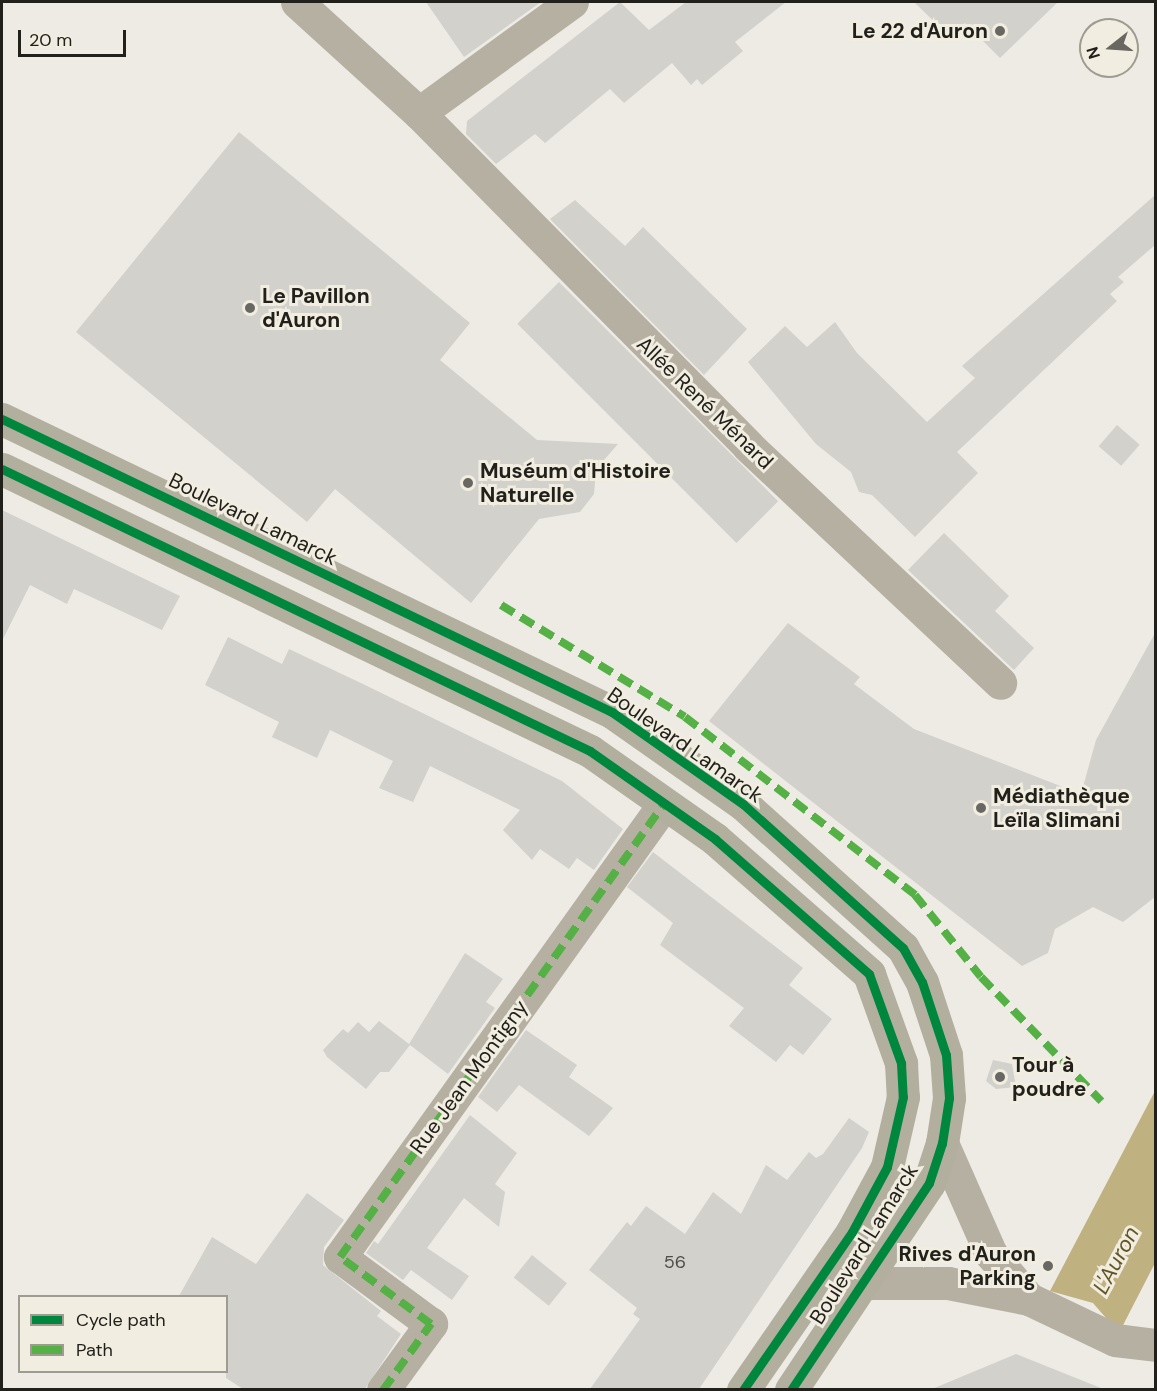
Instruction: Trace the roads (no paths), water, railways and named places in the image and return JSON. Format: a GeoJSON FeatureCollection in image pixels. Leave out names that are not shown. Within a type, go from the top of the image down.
{"type":"FeatureCollection","features":[{"type":"Feature","properties":{"kind":"main road","name":"Boulevard Lamarck"},"geometry":{"type":"LineString","coordinates":[[2,419],[612,712],[743,804],[903,948],[922,982],[946,1055],[949,1098],[942,1143],[929,1183],[791,1389]]}},
{"type":"Feature","properties":{"kind":"main road","name":"Boulevard Lamarck"},"geometry":{"type":"LineString","coordinates":[[2,469],[590,751],[715,839],[869,974],[901,1063],[903,1097],[887,1167],[852,1232],[743,1389]]}},
{"type":"Feature","properties":{"kind":"street"},"geometry":{"type":"LineString","coordinates":[[419,113],[572,2]]}},
{"type":"Feature","properties":{"kind":"street","name":"Allée René Ménard"},"geometry":{"type":"LineString","coordinates":[[302,5],[419,113],[748,446],[1000,683]]}},
{"type":"Feature","properties":{"kind":"street","name":"Rue Jean Montigny"},"geometry":{"type":"LineString","coordinates":[[383,1389],[431,1324],[340,1257],[664,804]]}},
{"type":"Feature","properties":{"kind":"street"},"geometry":{"type":"LineString","coordinates":[[942,1143],[991,1254],[1038,1304]]}},
{"type":"Feature","properties":{"kind":"street"},"geometry":{"type":"LineString","coordinates":[[863,1283],[948,1283],[1038,1304],[1115,1340],[1155,1345]]}},
{"type":"Feature","properties":{"kind":"water","name":"L'Auron"},"geometry":{"type":"Polygon","coordinates":[[[1155,1091],[1155,1263],[1119,1333],[1093,1303],[1050,1291],[1155,1091]]]}},
{"type":"Feature","properties":{"kind":"place","name":"Le 22 d'Auron"},"geometry":{"type":"Point","coordinates":[1000,31]}},
{"type":"Feature","properties":{"kind":"place","name":"Le Pavillon d'Auron"},"geometry":{"type":"Point","coordinates":[250,308]}},
{"type":"Feature","properties":{"kind":"place","name":"Muséum d'Histoire Naturelle"},"geometry":{"type":"Point","coordinates":[468,483]}},
{"type":"Feature","properties":{"kind":"place","name":"Médiathèque Leïla Slimani"},"geometry":{"type":"Point","coordinates":[981,808]}},
{"type":"Feature","properties":{"kind":"place","name":"Tour à poudre"},"geometry":{"type":"Point","coordinates":[1000,1077]}},
{"type":"Feature","properties":{"kind":"place","name":"Rives d'Auron Parking"},"geometry":{"type":"Point","coordinates":[1048,1266]}}]}
